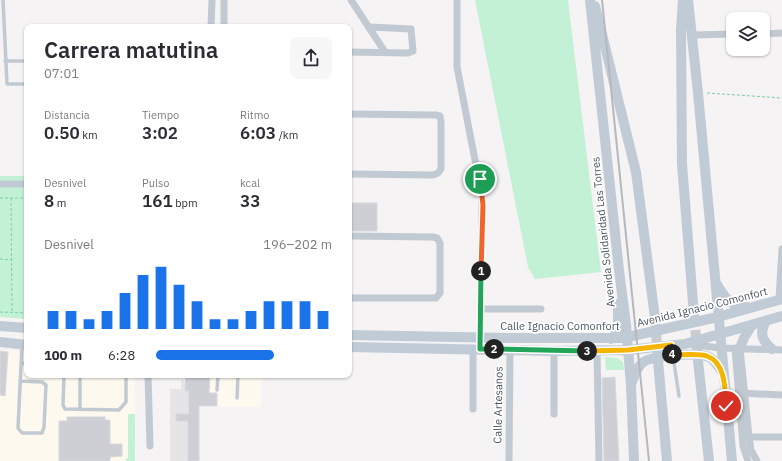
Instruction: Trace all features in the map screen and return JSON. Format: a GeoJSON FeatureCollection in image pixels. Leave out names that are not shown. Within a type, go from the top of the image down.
{"type":"FeatureCollection","features":[{"type":"Feature","properties":{"kind":"main road","name":"Avenida Solidaridad Las Torres"},"geometry":{"type":"LineString","coordinates":[[590,0],[630,369],[634,461]]}},
{"type":"Feature","properties":{"kind":"main road"},"geometry":{"type":"LineString","coordinates":[[594,0],[636,172],[655,318]]}},
{"type":"Feature","properties":{"kind":"main road"},"geometry":{"type":"LineString","coordinates":[[683,0],[680,30],[682,164],[694,315]]}},
{"type":"Feature","properties":{"kind":"main road"},"geometry":{"type":"LineString","coordinates":[[688,0],[716,282],[720,348],[732,461]]}},
{"type":"Feature","properties":{"kind":"main road"},"geometry":{"type":"LineString","coordinates":[[611,339],[618,332],[619,270]]}},
{"type":"Feature","properties":{"kind":"main road"},"geometry":{"type":"LineString","coordinates":[[716,282],[725,298],[730,303],[736,306],[753,307]]}},
{"type":"Feature","properties":{"kind":"main road","name":"Avenida Ignacio Comonfort"},"geometry":{"type":"LineString","coordinates":[[627,338],[718,317],[781,299]]}},
{"type":"Feature","properties":{"kind":"main road"},"geometry":{"type":"LineString","coordinates":[[631,385],[642,363],[655,357],[685,344],[782,316]]}},
{"type":"Feature","properties":{"kind":"main road"},"geometry":{"type":"LineString","coordinates":[[766,320],[762,328],[763,337],[766,344],[777,349]]}},
{"type":"Feature","properties":{"kind":"main road"},"geometry":{"type":"LineString","coordinates":[[738,348],[752,325]]}},
{"type":"Feature","properties":{"kind":"main road"},"geometry":{"type":"LineString","coordinates":[[0,326],[24,328]]}},
{"type":"Feature","properties":{"kind":"main road","name":"Calle Ignacio Comonfort"},"geometry":{"type":"LineString","coordinates":[[352,335],[480,338],[627,338]]}},
{"type":"Feature","properties":{"kind":"main road"},"geometry":{"type":"LineString","coordinates":[[0,342],[24,344]]}},
{"type":"Feature","properties":{"kind":"main road"},"geometry":{"type":"LineString","coordinates":[[352,347],[554,351],[672,350],[707,356],[713,360],[723,373]]}},
{"type":"Feature","properties":{"kind":"main road"},"geometry":{"type":"LineString","coordinates":[[602,351],[619,357],[630,369]]}},
{"type":"Feature","properties":{"kind":"main road"},"geometry":{"type":"LineString","coordinates":[[658,361],[668,461]]}},
{"type":"Feature","properties":{"kind":"main road"},"geometry":{"type":"LineString","coordinates":[[698,361],[709,461]]}},
{"type":"Feature","properties":{"kind":"street"},"geometry":{"type":"LineString","coordinates":[[211,24],[212,0]]}},
{"type":"Feature","properties":{"kind":"street"},"geometry":{"type":"LineString","coordinates":[[224,24],[224,3],[230,0]]}},
{"type":"Feature","properties":{"kind":"street"},"geometry":{"type":"LineString","coordinates":[[351,0],[385,52]]}},
{"type":"Feature","properties":{"kind":"street"},"geometry":{"type":"LineString","coordinates":[[457,0],[457,67],[482,196],[480,338],[476,349],[473,409]]}},
{"type":"Feature","properties":{"kind":"street"},"geometry":{"type":"LineString","coordinates":[[352,52],[412,52],[412,30],[408,28],[370,27]]}},
{"type":"Feature","properties":{"kind":"street"},"geometry":{"type":"LineString","coordinates":[[770,34],[782,33]]}},
{"type":"Feature","properties":{"kind":"street"},"geometry":{"type":"LineString","coordinates":[[692,35],[726,34]]}},
{"type":"Feature","properties":{"kind":"street"},"geometry":{"type":"LineString","coordinates":[[352,114],[440,116],[441,169],[438,174],[433,175],[352,174]]}},
{"type":"Feature","properties":{"kind":"street"},"geometry":{"type":"LineString","coordinates":[[0,184],[24,184]]}},
{"type":"Feature","properties":{"kind":"street"},"geometry":{"type":"LineString","coordinates":[[352,236],[437,238],[440,243],[440,293],[436,298],[352,298]]}},
{"type":"Feature","properties":{"kind":"street"},"geometry":{"type":"LineString","coordinates":[[781,299],[782,249]]}},
{"type":"Feature","properties":{"kind":"street"},"geometry":{"type":"LineString","coordinates":[[481,308],[542,308]]}},
{"type":"Feature","properties":{"kind":"street"},"geometry":{"type":"LineString","coordinates":[[685,344],[720,348],[777,349]]}},
{"type":"Feature","properties":{"kind":"street"},"geometry":{"type":"LineString","coordinates":[[738,348],[743,446],[753,460]]}},
{"type":"Feature","properties":{"kind":"street","name":"Calle Artesanos"},"geometry":{"type":"LineString","coordinates":[[509,461],[510,350]]}},
{"type":"Feature","properties":{"kind":"street"},"geometry":{"type":"LineString","coordinates":[[554,351],[554,414]]}},
{"type":"Feature","properties":{"kind":"street"},"geometry":{"type":"LineString","coordinates":[[599,461],[602,351]]}},
{"type":"Feature","properties":{"kind":"street"},"geometry":{"type":"LineString","coordinates":[[148,378],[150,446]]}},
{"type":"Feature","properties":{"kind":"street"},"geometry":{"type":"LineString","coordinates":[[741,393],[782,395]]}},
{"type":"Feature","properties":{"kind":"street"},"geometry":{"type":"LineString","coordinates":[[741,393],[753,460]]}},
{"type":"Feature","properties":{"kind":"street"},"geometry":{"type":"LineString","coordinates":[[749,437],[782,437]]}},
{"type":"Feature","properties":{"kind":"street"},"geometry":{"type":"LineString","coordinates":[[730,440],[751,450]]}},
{"type":"Feature","properties":{"kind":"lane"},"geometry":{"type":"LineString","coordinates":[[3,0],[7,84],[24,84]]}},
{"type":"Feature","properties":{"kind":"lane"},"geometry":{"type":"LineString","coordinates":[[5,61],[24,61]]}},
{"type":"Feature","properties":{"kind":"lane"},"geometry":{"type":"LineString","coordinates":[[20,381],[42,382],[46,385],[44,427],[42,433],[26,433],[19,431],[20,381],[21,363],[24,344]]}},
{"type":"Feature","properties":{"kind":"lane"},"geometry":{"type":"LineString","coordinates":[[672,350],[679,396]]}},
{"type":"Feature","properties":{"kind":"lane"},"geometry":{"type":"LineString","coordinates":[[64,378],[64,408],[68,410],[121,409],[126,402],[126,378]]}},
{"type":"Feature","properties":{"kind":"lane"},"geometry":{"type":"LineString","coordinates":[[80,378],[80,410]]}},
{"type":"Feature","properties":{"kind":"lane"},"geometry":{"type":"LineString","coordinates":[[218,378],[218,390]]}},
{"type":"Feature","properties":{"kind":"lane"},"geometry":{"type":"LineString","coordinates":[[238,378],[238,398]]}},
{"type":"Feature","properties":{"kind":"path"},"geometry":{"type":"LineString","coordinates":[[698,93],[782,98]]}},
{"type":"Feature","properties":{"kind":"path"},"geometry":{"type":"LineString","coordinates":[[0,198],[24,198]]}},
{"type":"Feature","properties":{"kind":"path"},"geometry":{"type":"LineString","coordinates":[[11,198],[12,312]]}},
{"type":"Feature","properties":{"kind":"path"},"geometry":{"type":"LineString","coordinates":[[0,259],[12,260]]}},
{"type":"Feature","properties":{"kind":"path"},"geometry":{"type":"LineString","coordinates":[[0,312],[24,313]]}},
{"type":"Feature","properties":{"kind":"shaded area"},"geometry":{"type":"Polygon","coordinates":[[[0,350],[24,352],[24,378],[135,378],[136,461],[0,461],[0,350]]]}},
{"type":"Feature","properties":{"kind":"shaded area"},"geometry":{"type":"Polygon","coordinates":[[[199,378],[261,378],[261,407],[199,407],[199,378]]]}},
{"type":"Feature","properties":{"kind":"shaded area"},"geometry":{"type":"Polygon","coordinates":[[[181,380],[199,381],[199,461],[170,461],[170,389],[181,389],[181,380]]]}},
{"type":"Feature","properties":{"kind":"green space"},"geometry":{"type":"Polygon","coordinates":[[[475,0],[568,0],[601,272],[535,279],[528,267],[475,0]]]}},
{"type":"Feature","properties":{"kind":"green space"},"geometry":{"type":"Polygon","coordinates":[[[0,176],[24,176],[24,319],[0,317],[0,176]]]}},
{"type":"Feature","properties":{"kind":"green space"},"geometry":{"type":"Polygon","coordinates":[[[605,357],[617,358],[623,362],[624,370],[606,370],[605,357]]]}},
{"type":"Feature","properties":{"kind":"green space"},"geometry":{"type":"Polygon","coordinates":[[[128,414],[135,414],[135,461],[126,461],[126,458],[128,458],[128,414]]]}},
{"type":"Feature","properties":{"kind":"building"},"geometry":{"type":"Polygon","coordinates":[[[352,203],[377,203],[377,231],[352,231],[352,203]]]}},
{"type":"Feature","properties":{"kind":"building"},"geometry":{"type":"Polygon","coordinates":[[[0,351],[8,352],[5,396],[0,395],[0,351]]]}},
{"type":"Feature","properties":{"kind":"building"},"geometry":{"type":"Polygon","coordinates":[[[615,377],[619,461],[604,461],[602,378],[615,377]]]}},
{"type":"Feature","properties":{"kind":"building"},"geometry":{"type":"Polygon","coordinates":[[[186,378],[210,378],[209,393],[217,393],[217,406],[199,406],[199,461],[188,461],[188,421],[176,421],[176,414],[189,414],[189,391],[185,391],[186,378]]]}},
{"type":"Feature","properties":{"kind":"building"},"geometry":{"type":"Polygon","coordinates":[[[67,417],[105,417],[105,420],[110,420],[110,444],[122,444],[122,456],[110,457],[110,461],[59,461],[59,421],[67,421],[67,417]]]}},
{"type":"Feature","properties":{"kind":"tunnel"},"geometry":{"type":"LineString","coordinates":[[694,315],[698,361]]}},
{"type":"Feature","properties":{"kind":"tunnel"},"geometry":{"type":"LineString","coordinates":[[655,318],[658,361]]}},
{"type":"Feature","properties":{"kind":"railway"},"geometry":{"type":"LineString","coordinates":[[602,0],[649,461]]}},
{"type":"Feature","properties":{"kind":"route"},"geometry":{"type":"LineString","coordinates":[[480,179],[483,205],[480,349],[606,351],[671,345],[672,355],[702,355],[713,360],[723,373],[726,406]]}}]}
